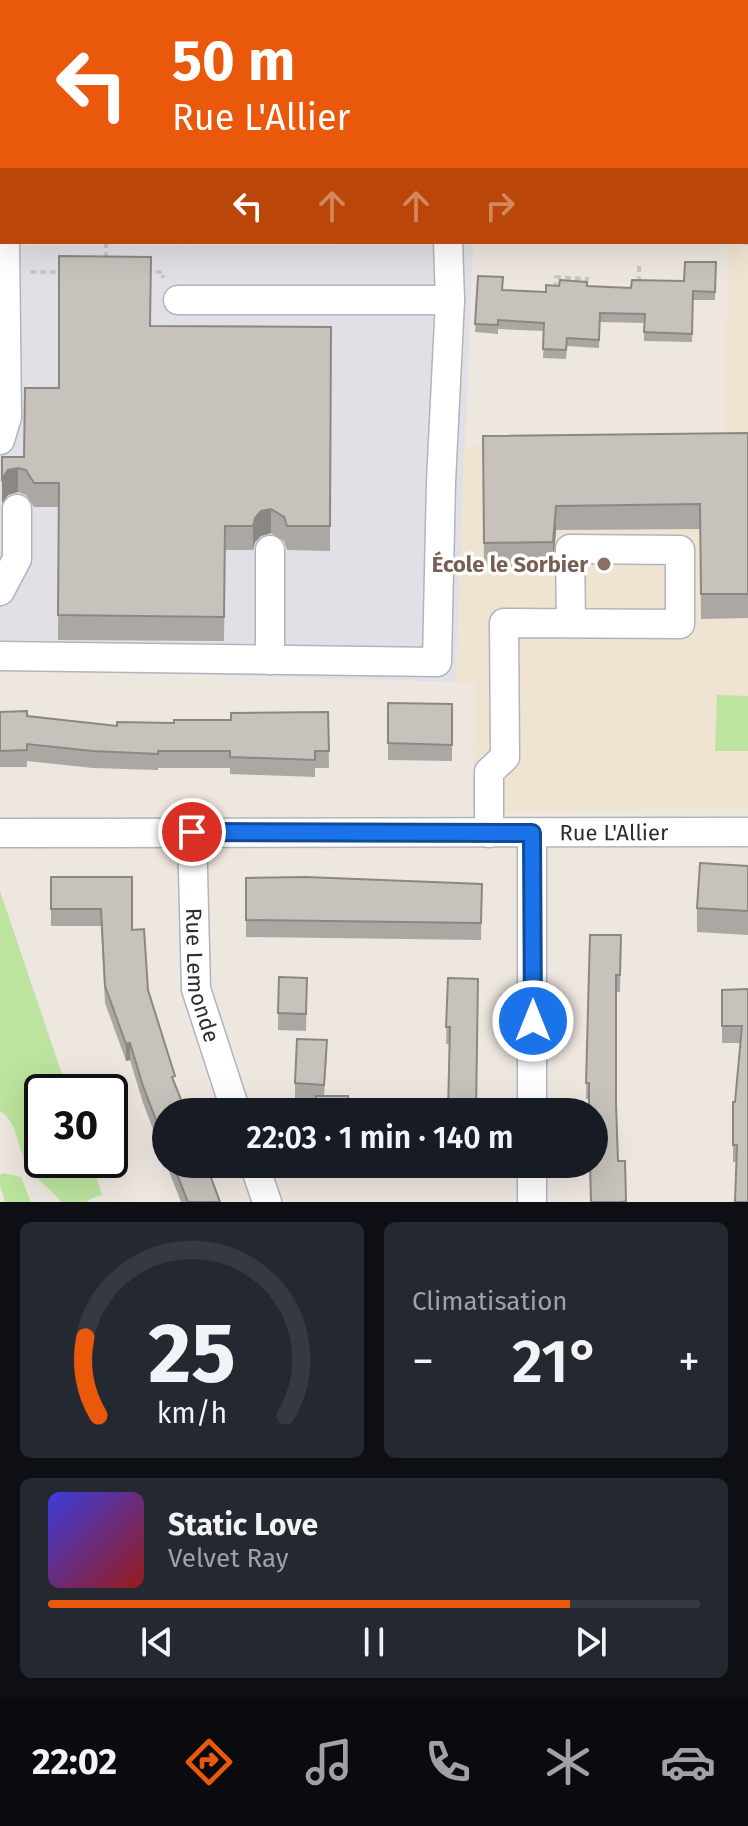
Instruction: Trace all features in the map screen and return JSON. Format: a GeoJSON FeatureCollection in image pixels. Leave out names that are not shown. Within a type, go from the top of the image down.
{"type":"FeatureCollection","features":[{"type":"Feature","properties":{"kind":"street"},"geometry":{"type":"LineString","coordinates":[[0,440],[7,417],[5,244]]}},
{"type":"Feature","properties":{"kind":"street"},"geometry":{"type":"LineString","coordinates":[[0,656],[437,662],[441,482],[450,300],[448,244]]}},
{"type":"Feature","properties":{"kind":"street"},"geometry":{"type":"LineString","coordinates":[[170,291],[450,300]]}},
{"type":"Feature","properties":{"kind":"street"},"geometry":{"type":"LineString","coordinates":[[0,591],[17,559],[17,509]]}},
{"type":"Feature","properties":{"kind":"street"},"geometry":{"type":"LineString","coordinates":[[489,833],[489,772],[505,757],[504,623],[680,624],[680,550],[570,549],[571,623]]}},
{"type":"Feature","properties":{"kind":"street"},"geometry":{"type":"LineString","coordinates":[[270,550],[270,660]]}},
{"type":"Feature","properties":{"kind":"street","name":"Rue Lemonde"},"geometry":{"type":"LineString","coordinates":[[192,832],[196,989],[231,1098]]}},
{"type":"Feature","properties":{"kind":"street","name":"Rue L'Allier"},"geometry":{"type":"LineString","coordinates":[[0,833],[748,832]]}},
{"type":"Feature","properties":{"kind":"street"},"geometry":{"type":"LineString","coordinates":[[532,833],[532,1098]]}},
{"type":"Feature","properties":{"kind":"street"},"geometry":{"type":"LineString","coordinates":[[259,1178],[267,1202]]}},
{"type":"Feature","properties":{"kind":"street"},"geometry":{"type":"LineString","coordinates":[[532,1178],[532,1202]]}},
{"type":"Feature","properties":{"kind":"path"},"geometry":{"type":"LineString","coordinates":[[105,272],[106,244]]}},
{"type":"Feature","properties":{"kind":"path"},"geometry":{"type":"LineString","coordinates":[[638,289],[639,262]]}},
{"type":"Feature","properties":{"kind":"path"},"geometry":{"type":"LineString","coordinates":[[31,272],[61,272]]}},
{"type":"Feature","properties":{"kind":"path"},"geometry":{"type":"LineString","coordinates":[[134,272],[163,272],[170,291]]}},
{"type":"Feature","properties":{"kind":"path"},"geometry":{"type":"LineString","coordinates":[[555,294],[556,277],[589,279]]}},
{"type":"Feature","properties":{"kind":"shaded area"},"geometry":{"type":"Polygon","coordinates":[[[473,245],[456,682],[0,669],[0,246],[473,245]]]}},
{"type":"Feature","properties":{"kind":"shaded area","name":"École le Sorbier"},"geometry":{"type":"Polygon","coordinates":[[[728,245],[748,245],[748,809],[472,811],[475,683],[456,682],[464,446],[724,444],[728,245]]]}},
{"type":"Feature","properties":{"kind":"green space"},"geometry":{"type":"Polygon","coordinates":[[[717,695],[748,696],[748,751],[715,751],[717,695]]]}},
{"type":"Feature","properties":{"kind":"green space"},"geometry":{"type":"Polygon","coordinates":[[[0,891],[62,1074],[24,1074],[24,1159],[11,1122],[0,1111],[0,891]]]}},
{"type":"Feature","properties":{"kind":"green space"},"geometry":{"type":"Polygon","coordinates":[[[0,1175],[21,1177],[31,1202],[5,1202],[0,1186],[0,1175]]]}},
{"type":"Feature","properties":{"kind":"green space"},"geometry":{"type":"Polygon","coordinates":[[[37,1178],[97,1178],[102,1195],[87,1202],[61,1202],[37,1178]]]}},
{"type":"Feature","properties":{"kind":"building"},"geometry":{"type":"Polygon","coordinates":[[[59,256],[151,257],[150,326],[331,327],[330,526],[287,526],[284,517],[271,509],[261,511],[253,526],[225,526],[224,617],[58,615],[59,483],[34,483],[26,470],[18,468],[8,470],[2,479],[2,457],[24,457],[25,388],[59,388],[59,256]]]}},
{"type":"Feature","properties":{"kind":"building"},"geometry":{"type":"Polygon","coordinates":[[[685,262],[716,262],[715,292],[693,291],[692,334],[644,332],[645,314],[600,313],[599,340],[567,338],[566,350],[543,349],[544,323],[498,320],[498,325],[475,324],[478,276],[503,277],[502,290],[546,292],[546,285],[559,286],[560,280],[587,282],[587,286],[631,288],[632,280],[684,281],[685,262]]]}},
{"type":"Feature","properties":{"kind":"building"},"geometry":{"type":"Polygon","coordinates":[[[748,433],[748,594],[701,594],[700,504],[556,506],[553,542],[484,543],[483,436],[748,433]]]}},
{"type":"Feature","properties":{"kind":"building"},"geometry":{"type":"Polygon","coordinates":[[[388,703],[452,704],[452,745],[388,743],[388,703]]]}},
{"type":"Feature","properties":{"kind":"building"},"geometry":{"type":"Polygon","coordinates":[[[27,711],[27,716],[117,726],[117,722],[231,720],[231,713],[328,712],[329,751],[315,751],[315,760],[230,757],[230,751],[158,751],[158,754],[27,744],[27,750],[0,751],[0,712],[27,711]]]}},
{"type":"Feature","properties":{"kind":"building"},"geometry":{"type":"Polygon","coordinates":[[[700,863],[748,866],[748,911],[697,908],[700,863]]]}},
{"type":"Feature","properties":{"kind":"building"},"geometry":{"type":"Polygon","coordinates":[[[51,877],[132,877],[132,930],[144,929],[148,990],[180,1098],[152,1098],[152,1109],[130,1043],[126,1044],[105,986],[101,909],[51,909],[51,877]]]}},
{"type":"Feature","properties":{"kind":"building"},"geometry":{"type":"Polygon","coordinates":[[[306,877],[482,884],[481,923],[246,920],[246,878],[306,877]]]}},
{"type":"Feature","properties":{"kind":"building"},"geometry":{"type":"Polygon","coordinates":[[[590,935],[621,935],[620,975],[616,975],[616,1104],[618,1161],[625,1161],[626,1201],[591,1202],[590,1178],[608,1178],[608,1098],[589,1098],[589,1083],[586,1083],[590,935]]]}},
{"type":"Feature","properties":{"kind":"building"},"geometry":{"type":"Polygon","coordinates":[[[279,977],[307,978],[306,1014],[278,1013],[279,977]]]}},
{"type":"Feature","properties":{"kind":"building"},"geometry":{"type":"Polygon","coordinates":[[[448,978],[478,979],[476,1098],[448,1098],[450,1027],[446,1027],[448,978]]]}},
{"type":"Feature","properties":{"kind":"building"},"geometry":{"type":"Polygon","coordinates":[[[748,989],[748,1202],[735,1202],[737,1145],[733,1145],[733,1102],[742,1026],[722,1026],[722,990],[748,989]]]}},
{"type":"Feature","properties":{"kind":"building"},"geometry":{"type":"Polygon","coordinates":[[[297,1039],[327,1040],[324,1085],[295,1083],[297,1039]]]}},
{"type":"Feature","properties":{"kind":"building"},"geometry":{"type":"Polygon","coordinates":[[[316,1096],[348,1096],[348,1098],[316,1096]]]}},
{"type":"Feature","properties":{"kind":"building"},"geometry":{"type":"Polygon","coordinates":[[[179,1178],[211,1178],[220,1202],[188,1202],[179,1178]]]}},
{"type":"Feature","properties":{"kind":"place","name":"École le Sorbier"},"geometry":{"type":"Point","coordinates":[604,564]}},
{"type":"Feature","properties":{"kind":"route"},"geometry":{"type":"LineString","coordinates":[[192,832],[532,833],[533,1021]]}}]}
